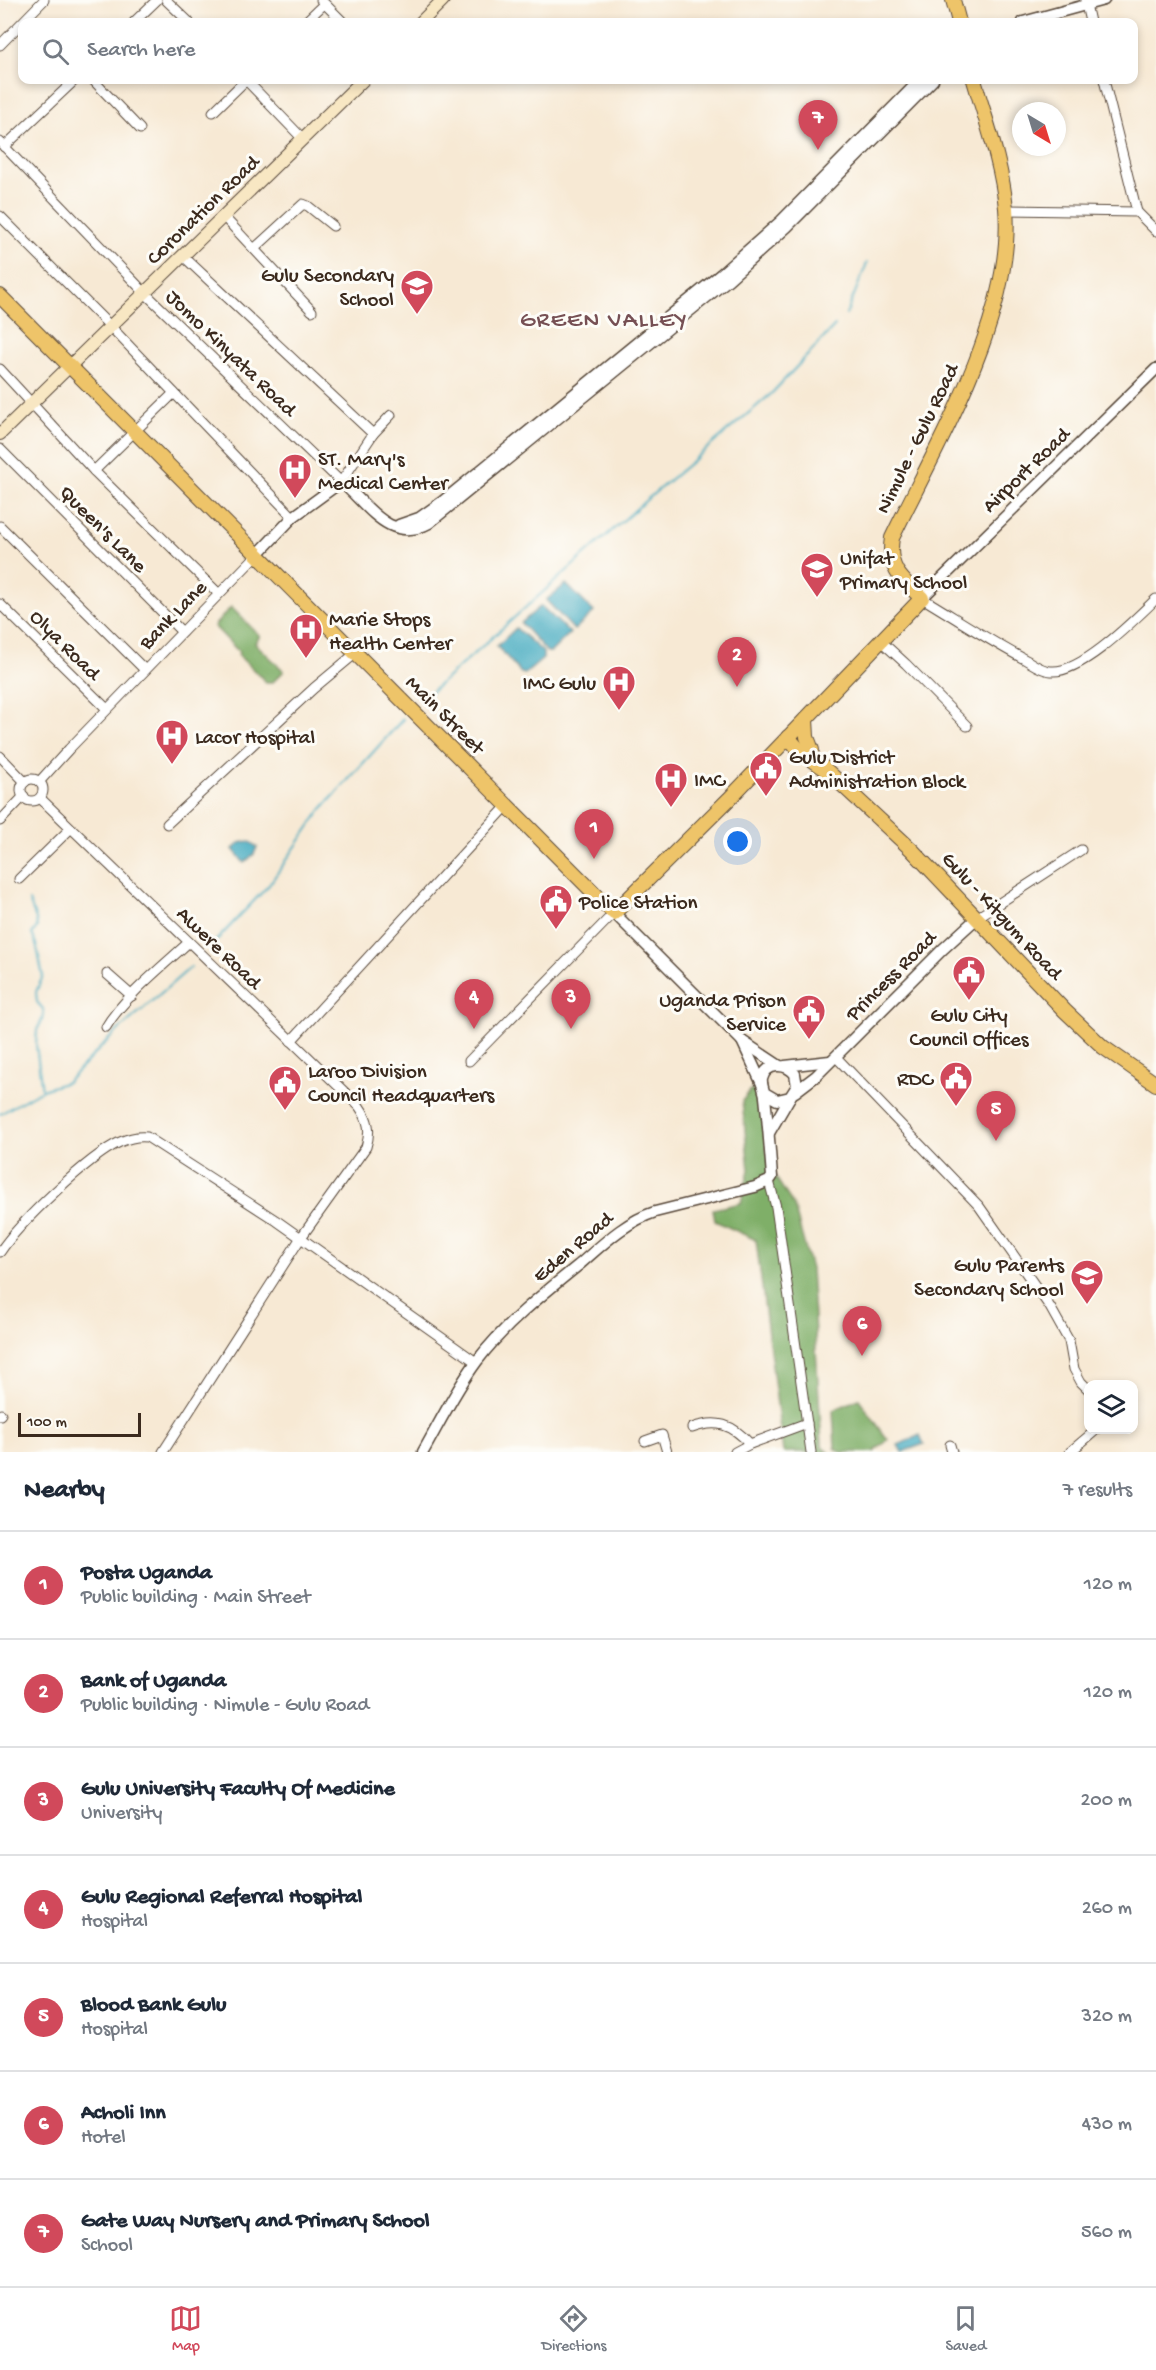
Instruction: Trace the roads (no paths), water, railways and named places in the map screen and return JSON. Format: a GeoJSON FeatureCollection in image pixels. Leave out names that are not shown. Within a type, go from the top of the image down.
{"type":"FeatureCollection","features":[{"type":"Feature","properties":{"kind":"main road"},"geometry":{"type":"LineString","coordinates":[[425,18],[443,0]]}},
{"type":"Feature","properties":{"kind":"main road"},"geometry":{"type":"LineString","coordinates":[[953,0],[958,18]]}},
{"type":"Feature","properties":{"kind":"main road","name":"Coronation Road"},"geometry":{"type":"LineString","coordinates":[[0,434],[359,84]]}},
{"type":"Feature","properties":{"kind":"main road","name":"Nimule - Gulu Road"},"geometry":{"type":"LineString","coordinates":[[922,598],[895,570],[891,560],[892,538],[966,386],[983,344],[1005,252],[1006,210],[1001,181],[975,84]]}},
{"type":"Feature","properties":{"kind":"main road","name":"Main Street"},"geometry":{"type":"LineString","coordinates":[[0,296],[256,556],[356,653],[614,913]]}},
{"type":"Feature","properties":{"kind":"main road"},"geometry":{"type":"LineString","coordinates":[[614,913],[882,642],[922,598]]}},
{"type":"Feature","properties":{"kind":"main road"},"geometry":{"type":"LineString","coordinates":[[776,750],[806,751],[806,719]]}},
{"type":"Feature","properties":{"kind":"main road","name":"Gulu - Kitgum Road"},"geometry":{"type":"LineString","coordinates":[[791,735],[912,850],[1065,1011],[1103,1047],[1156,1084]]}},
{"type":"Feature","properties":{"kind":"street"},"geometry":{"type":"LineString","coordinates":[[33,18],[44,0]]}},
{"type":"Feature","properties":{"kind":"street"},"geometry":{"type":"LineString","coordinates":[[138,18],[157,0]]}},
{"type":"Feature","properties":{"kind":"street"},"geometry":{"type":"LineString","coordinates":[[166,0],[185,18]]}},
{"type":"Feature","properties":{"kind":"street"},"geometry":{"type":"LineString","coordinates":[[1035,18],[1085,2],[1104,0]]}},
{"type":"Feature","properties":{"kind":"street"},"geometry":{"type":"LineString","coordinates":[[308,18],[322,2],[339,18]]}},
{"type":"Feature","properties":{"kind":"street"},"geometry":{"type":"LineString","coordinates":[[1085,2],[1089,18]]}},
{"type":"Feature","properties":{"kind":"street"},"geometry":{"type":"LineString","coordinates":[[2,40],[18,29]]}},
{"type":"Feature","properties":{"kind":"street"},"geometry":{"type":"LineString","coordinates":[[2,145],[71,84]]}},
{"type":"Feature","properties":{"kind":"street"},"geometry":{"type":"LineString","coordinates":[[97,84],[140,129]]}},
{"type":"Feature","properties":{"kind":"street"},"geometry":{"type":"LineString","coordinates":[[213,112],[242,84]]}},
{"type":"Feature","properties":{"kind":"street"},"geometry":{"type":"LineString","coordinates":[[250,84],[303,139]]}},
{"type":"Feature","properties":{"kind":"street"},"geometry":{"type":"LineString","coordinates":[[681,314],[781,221],[916,84]]}},
{"type":"Feature","properties":{"kind":"street"},"geometry":{"type":"LineString","coordinates":[[392,415],[374,434],[341,482],[376,517],[393,527],[419,518],[436,507],[681,314],[787,227],[929,84]]}},
{"type":"Feature","properties":{"kind":"street"},"geometry":{"type":"LineString","coordinates":[[1105,84],[1137,212],[1156,231]]}},
{"type":"Feature","properties":{"kind":"street","name":"Jomo Kinyata Road"},"geometry":{"type":"LineString","coordinates":[[2,145],[144,292],[341,482]]}},
{"type":"Feature","properties":{"kind":"street"},"geometry":{"type":"LineString","coordinates":[[254,249],[303,204],[333,226]]}},
{"type":"Feature","properties":{"kind":"street"},"geometry":{"type":"LineString","coordinates":[[1006,210],[1137,212]]}},
{"type":"Feature","properties":{"kind":"street"},"geometry":{"type":"LineString","coordinates":[[0,216],[110,326],[294,517]]}},
{"type":"Feature","properties":{"kind":"street"},"geometry":{"type":"LineString","coordinates":[[223,216],[312,311]]}},
{"type":"Feature","properties":{"kind":"street"},"geometry":{"type":"LineString","coordinates":[[182,255],[374,434]]}},
{"type":"Feature","properties":{"kind":"street"},"geometry":{"type":"LineString","coordinates":[[0,369],[94,471],[219,594]]}},
{"type":"Feature","properties":{"kind":"street","name":"Airport Road"},"geometry":{"type":"LineString","coordinates":[[922,598],[1156,369]]}},
{"type":"Feature","properties":{"kind":"street"},"geometry":{"type":"LineString","coordinates":[[94,471],[174,393]]}},
{"type":"Feature","properties":{"kind":"street","name":"Queen's Lane"},"geometry":{"type":"LineString","coordinates":[[0,449],[182,632]]}},
{"type":"Feature","properties":{"kind":"street","name":"Bank Lane"},"geometry":{"type":"LineString","coordinates":[[39,782],[294,517],[341,482]]}},
{"type":"Feature","properties":{"kind":"street"},"geometry":{"type":"LineString","coordinates":[[0,526],[145,670]]}},
{"type":"Feature","properties":{"kind":"street"},"geometry":{"type":"LineString","coordinates":[[922,598],[1014,654],[1052,672],[1074,666],[1088,657],[1113,639],[1156,599]]}},
{"type":"Feature","properties":{"kind":"street","name":"Olya Road"},"geometry":{"type":"LineString","coordinates":[[0,604],[107,709]]}},
{"type":"Feature","properties":{"kind":"street"},"geometry":{"type":"LineString","coordinates":[[882,642],[967,726]]}},
{"type":"Feature","properties":{"kind":"street"},"geometry":{"type":"LineString","coordinates":[[167,824],[314,688],[356,653]]}},
{"type":"Feature","properties":{"kind":"street"},"geometry":{"type":"LineString","coordinates":[[0,756],[25,782]]}},
{"type":"Feature","properties":{"kind":"street"},"geometry":{"type":"LineString","coordinates":[[32,779],[39,782],[43,788],[40,798],[33,801],[24,796],[22,789],[25,782],[32,779]]}},
{"type":"Feature","properties":{"kind":"street"},"geometry":{"type":"LineString","coordinates":[[0,821],[24,796]]}},
{"type":"Feature","properties":{"kind":"street","name":"Awere Road"},"geometry":{"type":"LineString","coordinates":[[40,798],[366,1116],[369,1126],[366,1147],[300,1239]]}},
{"type":"Feature","properties":{"kind":"street"},"geometry":{"type":"LineString","coordinates":[[291,1041],[507,806]]}},
{"type":"Feature","properties":{"kind":"street"},"geometry":{"type":"LineString","coordinates":[[19,879],[70,828]]}},
{"type":"Feature","properties":{"kind":"street"},"geometry":{"type":"LineString","coordinates":[[978,917],[1081,850]]}},
{"type":"Feature","properties":{"kind":"street"},"geometry":{"type":"LineString","coordinates":[[469,1061],[614,913]]}},
{"type":"Feature","properties":{"kind":"street","name":"Main Street"},"geometry":{"type":"LineString","coordinates":[[614,913],[742,1041]]}},
{"type":"Feature","properties":{"kind":"street","name":"Princess Road"},"geometry":{"type":"LineString","coordinates":[[793,1094],[816,1076],[978,917]]}},
{"type":"Feature","properties":{"kind":"street"},"geometry":{"type":"LineString","coordinates":[[106,1028],[132,996],[189,942]]}},
{"type":"Feature","properties":{"kind":"street"},"geometry":{"type":"LineString","coordinates":[[107,974],[132,996]]}},
{"type":"Feature","properties":{"kind":"street"},"geometry":{"type":"LineString","coordinates":[[742,1041],[791,1069],[797,1080],[793,1094],[770,1133]]}},
{"type":"Feature","properties":{"kind":"street"},"geometry":{"type":"LineString","coordinates":[[742,1041],[763,1089],[770,1133],[772,1177],[769,1181],[776,1207],[811,1452]]}},
{"type":"Feature","properties":{"kind":"street"},"geometry":{"type":"LineString","coordinates":[[763,1089],[768,1070],[781,1065],[833,1059],[979,1206],[1050,1307],[1069,1341],[1074,1369],[1084,1385]]}},
{"type":"Feature","properties":{"kind":"street"},"geometry":{"type":"LineString","coordinates":[[763,1089],[777,1100],[793,1094]]}},
{"type":"Feature","properties":{"kind":"street"},"geometry":{"type":"LineString","coordinates":[[0,1252],[38,1211],[89,1162],[118,1143],[139,1136],[147,1137],[277,1221],[476,1362]]}},
{"type":"Feature","properties":{"kind":"street","name":"Eden Road"},"geometry":{"type":"LineString","coordinates":[[423,1452],[476,1362],[495,1340],[554,1285],[631,1222],[655,1212],[755,1187],[769,1181]]}},
{"type":"Feature","properties":{"kind":"street"},"geometry":{"type":"LineString","coordinates":[[163,1452],[300,1239]]}},
{"type":"Feature","properties":{"kind":"street"},"geometry":{"type":"LineString","coordinates":[[692,1428],[707,1422],[723,1423],[750,1444]]}},
{"type":"Feature","properties":{"kind":"street"},"geometry":{"type":"LineString","coordinates":[[735,1452],[750,1444],[807,1423]]}},
{"type":"Feature","properties":{"kind":"street"},"geometry":{"type":"LineString","coordinates":[[1070,1452],[1091,1434]]}},
{"type":"Feature","properties":{"kind":"street"},"geometry":{"type":"LineString","coordinates":[[645,1441],[662,1435],[668,1452]]}},
{"type":"Feature","properties":{"kind":"water"},"geometry":{"type":"Polygon","coordinates":[[[566,584],[594,612],[574,630],[546,600],[566,584]]]}},
{"type":"Feature","properties":{"kind":"water"},"geometry":{"type":"Polygon","coordinates":[[[541,606],[570,633],[551,652],[547,652],[521,623],[541,606]]]}},
{"type":"Feature","properties":{"kind":"water"},"geometry":{"type":"Polygon","coordinates":[[[516,628],[543,652],[543,659],[525,674],[521,673],[497,646],[516,628]]]}},
{"type":"Feature","properties":{"kind":"water"},"geometry":{"type":"Polygon","coordinates":[[[249,841],[257,847],[254,854],[244,863],[233,849],[240,843],[249,841]]]}},
{"type":"Feature","properties":{"kind":"water"},"geometry":{"type":"Polygon","coordinates":[[[920,1435],[924,1444],[902,1452],[898,1445],[920,1435]]]}},
{"type":"Feature","properties":{"kind":"waterway"},"geometry":{"type":"LineString","coordinates":[[846,315],[867,263]]}},
{"type":"Feature","properties":{"kind":"waterway"},"geometry":{"type":"LineString","coordinates":[[422,700],[644,502],[771,394],[835,326]]}},
{"type":"Feature","properties":{"kind":"waterway"},"geometry":{"type":"LineString","coordinates":[[212,945],[269,885],[321,810],[403,719]]}},
{"type":"Feature","properties":{"kind":"waterway"},"geometry":{"type":"LineString","coordinates":[[29,901],[36,919],[37,927],[32,934],[38,949],[43,976],[36,992],[37,1002],[43,1009],[44,1016],[37,1030],[36,1045],[42,1090]]}},
{"type":"Feature","properties":{"kind":"waterway"},"geometry":{"type":"LineString","coordinates":[[0,1114],[42,1090],[67,1082],[114,1034],[191,967]]}},
{"type":"Feature","properties":{"kind":"place","name":"Gate Way Nursery and Primary School"},"geometry":{"type":"Point","coordinates":[818,150]}},
{"type":"Feature","properties":{"kind":"place","name":"Gulu Secondary School"},"geometry":{"type":"Point","coordinates":[417,315]}},
{"type":"Feature","properties":{"kind":"place","name":"ST. Mary's Medical Center"},"geometry":{"type":"Point","coordinates":[295,499]}},
{"type":"Feature","properties":{"kind":"place","name":"Unifat Primary School"},"geometry":{"type":"Point","coordinates":[817,598]}},
{"type":"Feature","properties":{"kind":"place","name":"Marie Stops Health Center"},"geometry":{"type":"Point","coordinates":[306,659]}},
{"type":"Feature","properties":{"kind":"place","name":"Bank of Uganda"},"geometry":{"type":"Point","coordinates":[737,687]}},
{"type":"Feature","properties":{"kind":"place","name":"IMC Gulu"},"geometry":{"type":"Point","coordinates":[619,711]}},
{"type":"Feature","properties":{"kind":"place","name":"Lacor Hospital"},"geometry":{"type":"Point","coordinates":[172,765]}},
{"type":"Feature","properties":{"kind":"place","name":"Gulu District Administration Block"},"geometry":{"type":"Point","coordinates":[766,797]}},
{"type":"Feature","properties":{"kind":"place","name":"IMC"},"geometry":{"type":"Point","coordinates":[671,808]}},
{"type":"Feature","properties":{"kind":"place","name":"Posta Uganda"},"geometry":{"type":"Point","coordinates":[594,859]}},
{"type":"Feature","properties":{"kind":"place","name":"Police Station"},"geometry":{"type":"Point","coordinates":[556,930]}},
{"type":"Feature","properties":{"kind":"place","name":"Gulu City Council Offices"},"geometry":{"type":"Point","coordinates":[969,1001]}},
{"type":"Feature","properties":{"kind":"place","name":"Gulu Regional Referral Hospital"},"geometry":{"type":"Point","coordinates":[474,1029]}},
{"type":"Feature","properties":{"kind":"place","name":"Gulu University Faculty Of Medicine"},"geometry":{"type":"Point","coordinates":[571,1029]}},
{"type":"Feature","properties":{"kind":"place","name":"Uganda Prison Service"},"geometry":{"type":"Point","coordinates":[809,1040]}},
{"type":"Feature","properties":{"kind":"place","name":"RDC"},"geometry":{"type":"Point","coordinates":[956,1107]}},
{"type":"Feature","properties":{"kind":"place","name":"Laroo Division Council Headquarters"},"geometry":{"type":"Point","coordinates":[285,1111]}},
{"type":"Feature","properties":{"kind":"place","name":"Blood Bank Gulu"},"geometry":{"type":"Point","coordinates":[996,1141]}},
{"type":"Feature","properties":{"kind":"place","name":"Gulu Parents Secondary School"},"geometry":{"type":"Point","coordinates":[1087,1305]}},
{"type":"Feature","properties":{"kind":"place","name":"Acholi Inn"},"geometry":{"type":"Point","coordinates":[862,1356]}},
{"type":"Feature","properties":{"kind":"district","name":"GREEN VALLEY"},"geometry":{"type":"Point","coordinates":[604,318]}}]}
